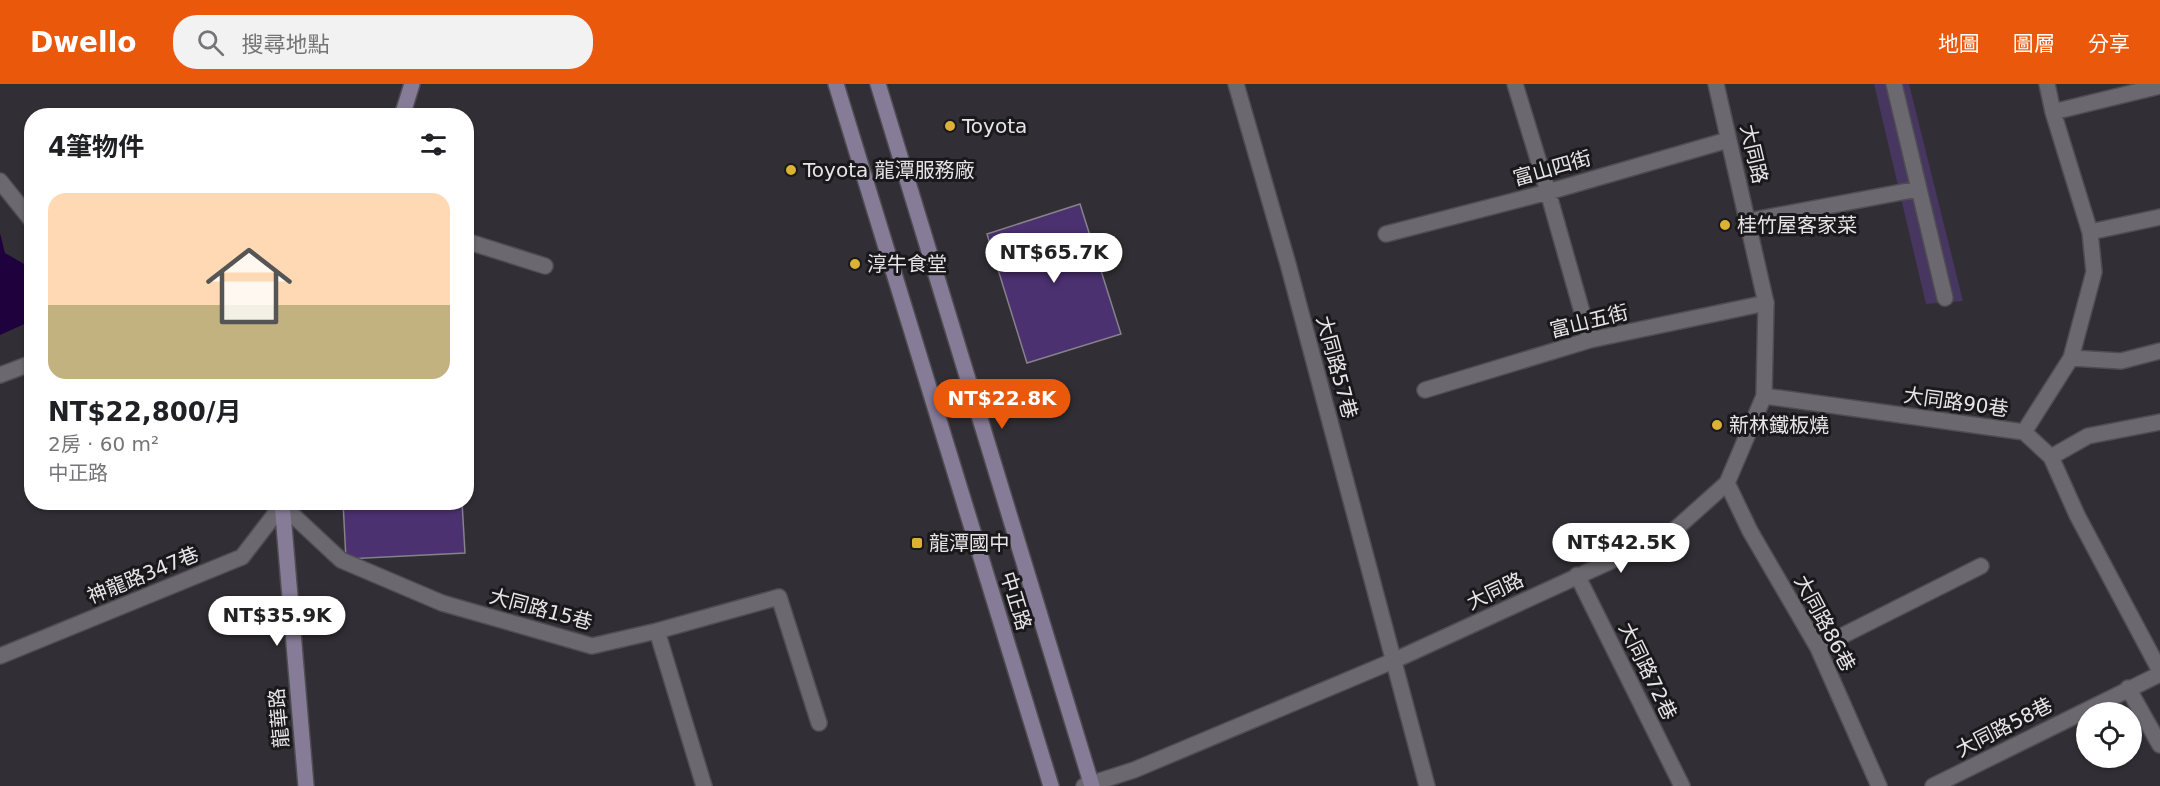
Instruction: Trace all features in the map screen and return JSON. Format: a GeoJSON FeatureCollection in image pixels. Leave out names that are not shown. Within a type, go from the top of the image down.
{"type":"FeatureCollection","features":[{"type":"Feature","properties":{"kind":"main road"},"geometry":{"type":"LineString","coordinates":[[404,108],[412,84]]}},
{"type":"Feature","properties":{"kind":"main road","name":"中正路"},"geometry":{"type":"LineString","coordinates":[[836,84],[1051,786]]}},
{"type":"Feature","properties":{"kind":"main road","name":"中正路"},"geometry":{"type":"LineString","coordinates":[[878,84],[1089,785]]}},
{"type":"Feature","properties":{"kind":"main road","name":"龍華路"},"geometry":{"type":"LineString","coordinates":[[282,510],[306,786]]}},
{"type":"Feature","properties":{"kind":"street","name":"大同路57巷"},"geometry":{"type":"LineString","coordinates":[[1236,84],[1288,264],[1393,661]]}},
{"type":"Feature","properties":{"kind":"street"},"geometry":{"type":"LineString","coordinates":[[1515,84],[1590,340]]}},
{"type":"Feature","properties":{"kind":"street","name":"大同路"},"geometry":{"type":"LineString","coordinates":[[1089,785],[1134,770],[1393,661],[1670,534],[1727,483],[1764,396],[1766,303],[1716,84]]}},
{"type":"Feature","properties":{"kind":"street"},"geometry":{"type":"LineString","coordinates":[[1894,84],[1945,298]]}},
{"type":"Feature","properties":{"kind":"street","name":"大同路90巷"},"geometry":{"type":"LineString","coordinates":[[1764,396],[2024,432],[2071,358],[2094,272],[2090,232],[2053,112],[2047,84]]}},
{"type":"Feature","properties":{"kind":"street"},"geometry":{"type":"LineString","coordinates":[[2053,112],[2160,86]]}},
{"type":"Feature","properties":{"kind":"street","name":"富山四街"},"geometry":{"type":"LineString","coordinates":[[1386,234],[1548,192],[1728,140]]}},
{"type":"Feature","properties":{"kind":"street"},"geometry":{"type":"LineString","coordinates":[[0,182],[24,211]]}},
{"type":"Feature","properties":{"kind":"street"},"geometry":{"type":"LineString","coordinates":[[1748,221],[1918,189]]}},
{"type":"Feature","properties":{"kind":"street"},"geometry":{"type":"LineString","coordinates":[[2090,232],[2160,217]]}},
{"type":"Feature","properties":{"kind":"street"},"geometry":{"type":"LineString","coordinates":[[474,244],[545,266]]}},
{"type":"Feature","properties":{"kind":"street","name":"富山五街"},"geometry":{"type":"LineString","coordinates":[[1425,390],[1590,340],[1766,303]]}},
{"type":"Feature","properties":{"kind":"street"},"geometry":{"type":"LineString","coordinates":[[2071,358],[2121,361],[2160,351]]}},
{"type":"Feature","properties":{"kind":"street"},"geometry":{"type":"LineString","coordinates":[[0,375],[24,366]]}},
{"type":"Feature","properties":{"kind":"street"},"geometry":{"type":"LineString","coordinates":[[2051,457],[2088,435],[2160,422]]}},
{"type":"Feature","properties":{"kind":"street"},"geometry":{"type":"LineString","coordinates":[[2024,432],[2051,457],[2077,515],[2160,672]]}},
{"type":"Feature","properties":{"kind":"street","name":"大同路86巷"},"geometry":{"type":"LineString","coordinates":[[1727,483],[1750,531],[1818,648],[1879,786]]}},
{"type":"Feature","properties":{"kind":"street","name":"神龍路347巷"},"geometry":{"type":"LineString","coordinates":[[0,656],[242,557],[276,510]]}},
{"type":"Feature","properties":{"kind":"street","name":"大同路15巷"},"geometry":{"type":"LineString","coordinates":[[288,510],[341,560],[442,603],[592,646],[657,631],[779,597],[819,723]]}},
{"type":"Feature","properties":{"kind":"street"},"geometry":{"type":"LineString","coordinates":[[1818,648],[1981,566]]}},
{"type":"Feature","properties":{"kind":"street","name":"大同路72巷"},"geometry":{"type":"LineString","coordinates":[[1577,575],[1682,786]]}},
{"type":"Feature","properties":{"kind":"street"},"geometry":{"type":"LineString","coordinates":[[657,631],[704,786]]}},
{"type":"Feature","properties":{"kind":"street"},"geometry":{"type":"LineString","coordinates":[[1393,661],[1426,786]]}},
{"type":"Feature","properties":{"kind":"street","name":"大同路58巷"},"geometry":{"type":"LineString","coordinates":[[1933,786],[2160,672]]}},
{"type":"Feature","properties":{"kind":"street"},"geometry":{"type":"LineString","coordinates":[[2128,688],[2160,745]]}},
{"type":"Feature","properties":{"kind":"shaded area"},"geometry":{"type":"Polygon","coordinates":[[[1874,84],[1909,84],[1963,301],[1926,304],[1874,84]]]}},
{"type":"Feature","properties":{"kind":"shaded area"},"geometry":{"type":"Polygon","coordinates":[[[0,233],[5,253],[24,264],[24,324],[0,335],[0,233]]]}},
{"type":"Feature","properties":{"kind":"building"},"geometry":{"type":"Polygon","coordinates":[[[1080,204],[1121,334],[1027,363],[987,234],[1080,204]]]}},
{"type":"Feature","properties":{"kind":"building"},"geometry":{"type":"Polygon","coordinates":[[[343,510],[462,510],[465,553],[346,559],[343,510]]]}},
{"type":"Feature","properties":{"kind":"place","name":"Toyota"},"geometry":{"type":"Point","coordinates":[950,126]}},
{"type":"Feature","properties":{"kind":"place","name":"Toyota 龍潭服務廠"},"geometry":{"type":"Point","coordinates":[791,170]}},
{"type":"Feature","properties":{"kind":"place","name":"桂竹屋客家菜"},"geometry":{"type":"Point","coordinates":[1725,225]}},
{"type":"Feature","properties":{"kind":"place","name":"淳牛食堂"},"geometry":{"type":"Point","coordinates":[855,264]}},
{"type":"Feature","properties":{"kind":"place","name":"新林鐵板燒"},"geometry":{"type":"Point","coordinates":[1717,425]}},
{"type":"Feature","properties":{"kind":"place","name":"龍潭國中"},"geometry":{"type":"Point","coordinates":[917,543]}}]}
